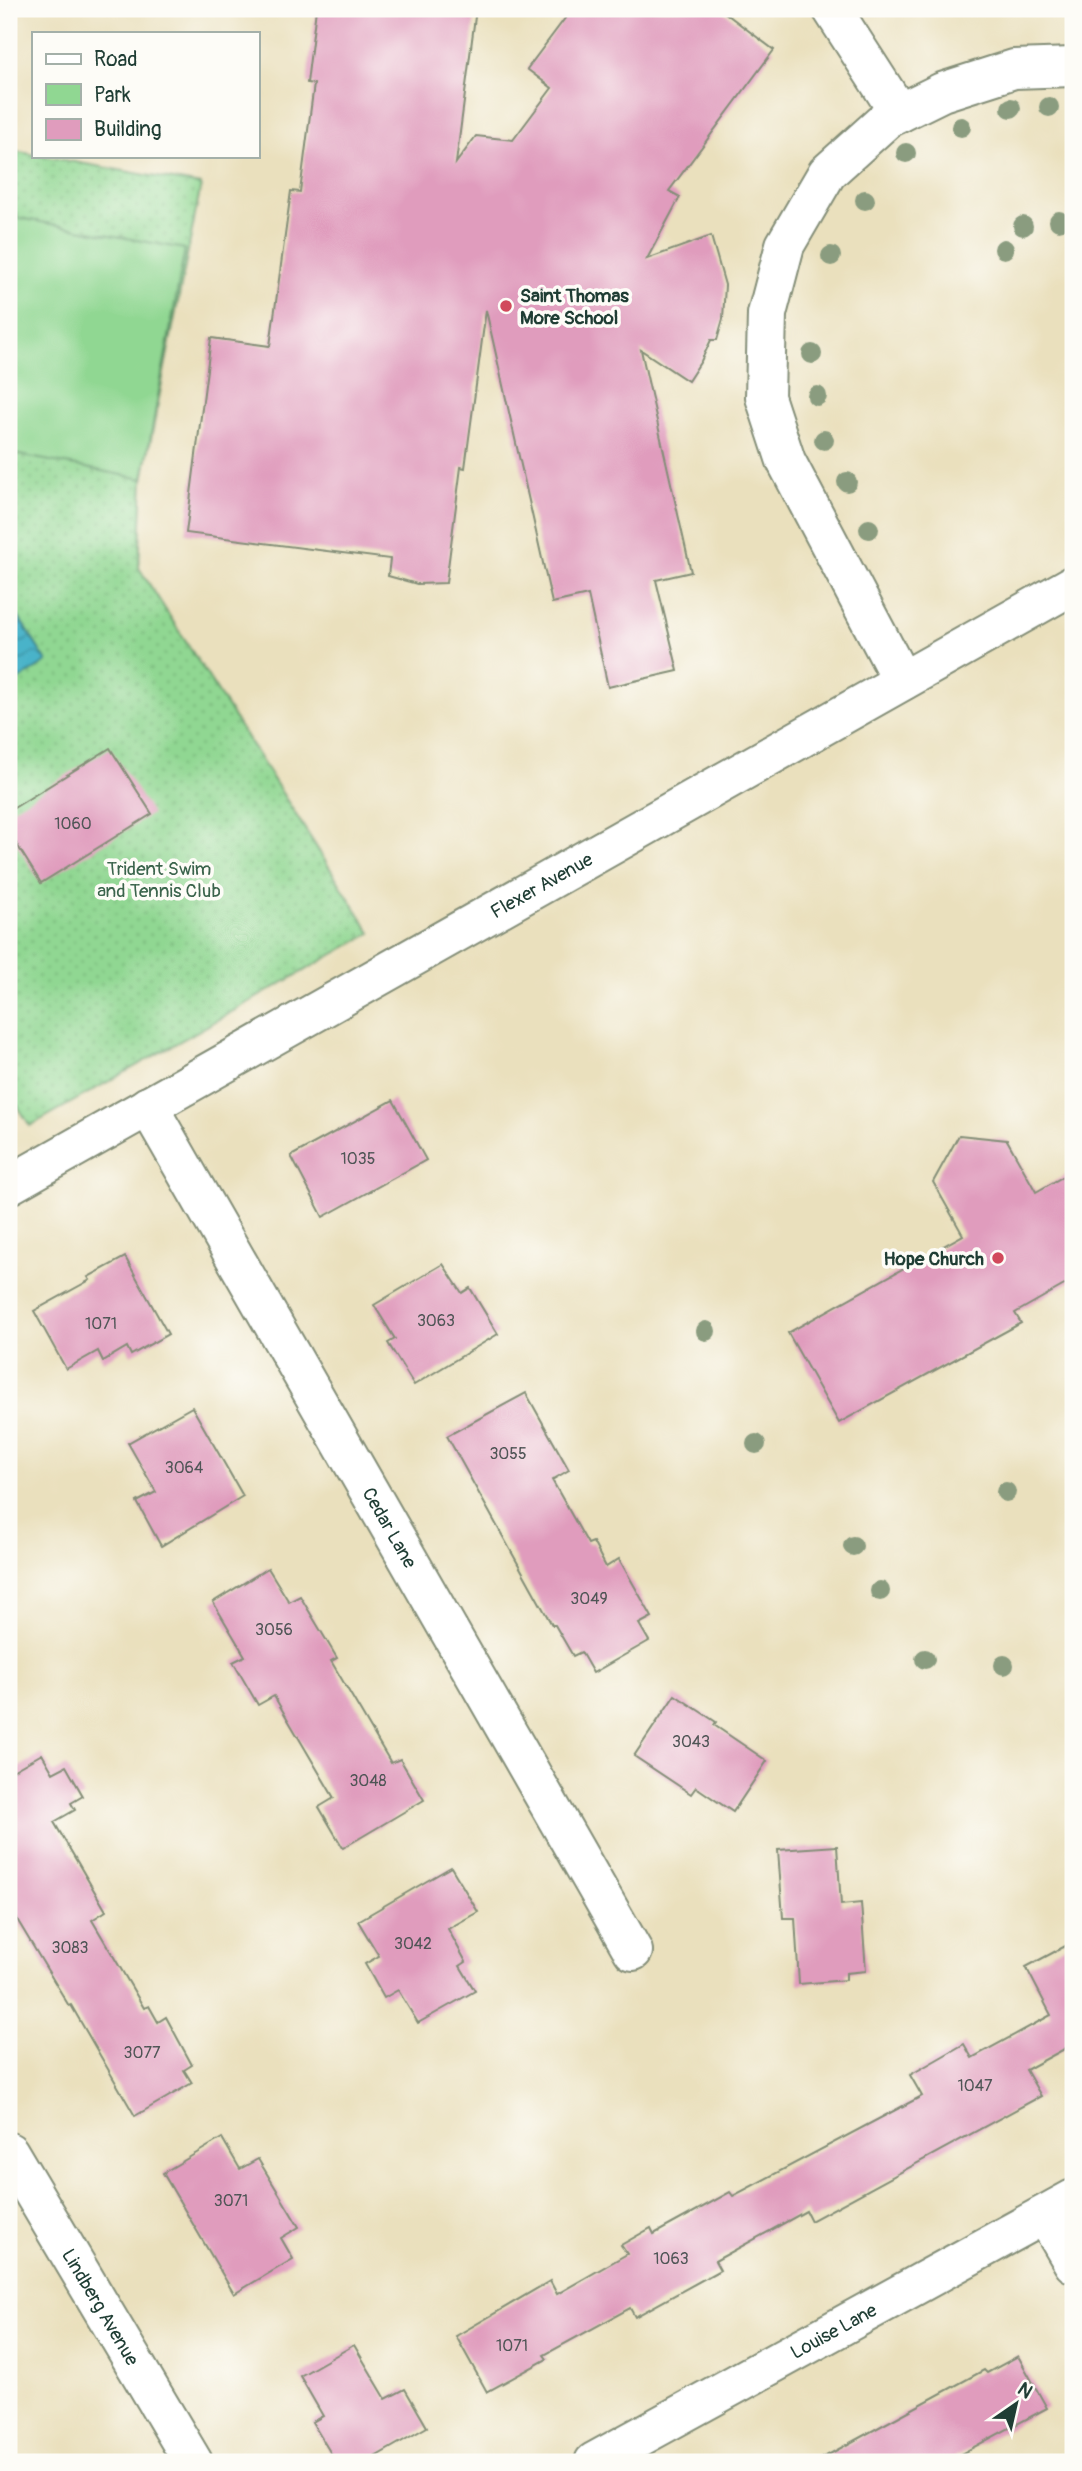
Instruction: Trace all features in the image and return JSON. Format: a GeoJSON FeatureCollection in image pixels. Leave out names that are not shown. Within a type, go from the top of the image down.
{"type":"FeatureCollection","features":[{"type":"Feature","properties":{"kind":"street"},"geometry":{"type":"LineString","coordinates":[[832,9],[899,114]]}},
{"type":"Feature","properties":{"kind":"street"},"geometry":{"type":"LineString","coordinates":[[902,681],[786,461],[765,397],[767,314],[785,245],[827,173],[887,119],[942,92],[1014,69],[1073,66]]}},
{"type":"Feature","properties":{"kind":"street","name":"Flexer Avenue"},"geometry":{"type":"LineString","coordinates":[[9,1185],[1073,585]]}},
{"type":"Feature","properties":{"kind":"street","name":"Cedar Lane"},"geometry":{"type":"LineString","coordinates":[[148,1106],[633,1951]]}},
{"type":"Feature","properties":{"kind":"street","name":"Lindberg Avenue"},"geometry":{"type":"LineString","coordinates":[[10,2157],[193,2462]]}},
{"type":"Feature","properties":{"kind":"street"},"geometry":{"type":"LineString","coordinates":[[1059,2207],[1073,2263]]}},
{"type":"Feature","properties":{"kind":"street","name":"Louise Lane"},"geometry":{"type":"LineString","coordinates":[[594,2462],[1059,2207]]}},
{"type":"Feature","properties":{"kind":"green space","name":"Trident Swim and Tennis Club"},"geometry":{"type":"Polygon","coordinates":[[[9,150],[32,154],[32,158],[53,158],[201,185],[143,479],[139,568],[371,933],[30,1126],[9,1092],[9,150]]]}},
{"type":"Feature","properties":{"kind":"green space"},"geometry":{"type":"Polygon","coordinates":[[[9,216],[185,249],[143,479],[9,453],[9,216]]]}},
{"type":"Feature","properties":{"kind":"water"},"geometry":{"type":"Polygon","coordinates":[[[9,602],[47,662],[9,686],[9,602]]]}},
{"type":"Feature","properties":{"kind":"building","name":"Saint Thomas More School"},"geometry":{"type":"Polygon","coordinates":[[[316,9],[476,9],[456,163],[476,136],[513,140],[552,88],[527,69],[572,9],[720,9],[774,50],[669,191],[680,197],[647,259],[711,236],[725,285],[723,319],[717,340],[711,340],[688,381],[641,350],[691,572],[656,580],[678,671],[608,687],[588,595],[552,603],[486,310],[465,468],[461,467],[446,583],[417,584],[388,576],[390,559],[186,533],[211,338],[270,346],[291,191],[300,192],[314,84],[307,83],[316,9]]]}},
{"type":"Feature","properties":{"kind":"building"},"geometry":{"type":"Polygon","coordinates":[[[110,748],[152,814],[41,883],[9,832],[9,811],[110,748]]]}},
{"type":"Feature","properties":{"kind":"building"},"geometry":{"type":"Polygon","coordinates":[[[393,1100],[426,1160],[323,1217],[291,1156],[393,1100]]]}},
{"type":"Feature","properties":{"kind":"building","name":"Hope Church"},"geometry":{"type":"Polygon","coordinates":[[[959,1135],[1007,1140],[1036,1192],[1073,1171],[1073,1280],[1015,1313],[1021,1323],[839,1423],[788,1333],[963,1235],[933,1182],[959,1135]]]}},
{"type":"Feature","properties":{"kind":"building"},"geometry":{"type":"Polygon","coordinates":[[[125,1257],[168,1334],[131,1355],[127,1347],[103,1361],[98,1351],[66,1369],[34,1311],[125,1257]]]}},
{"type":"Feature","properties":{"kind":"building"},"geometry":{"type":"Polygon","coordinates":[[[443,1264],[462,1293],[470,1288],[498,1334],[414,1385],[388,1343],[395,1339],[374,1305],[443,1264]]]}},
{"type":"Feature","properties":{"kind":"building"},"geometry":{"type":"Polygon","coordinates":[[[526,1393],[569,1470],[552,1480],[588,1544],[593,1542],[606,1567],[619,1559],[652,1617],[639,1624],[649,1641],[593,1673],[581,1652],[573,1656],[555,1625],[552,1625],[447,1436],[526,1393]]]}},
{"type":"Feature","properties":{"kind":"building"},"geometry":{"type":"Polygon","coordinates":[[[192,1407],[243,1496],[161,1546],[137,1502],[156,1492],[128,1443],[192,1407]]]}},
{"type":"Feature","properties":{"kind":"building"},"geometry":{"type":"Polygon","coordinates":[[[268,1568],[289,1602],[300,1596],[337,1658],[331,1661],[391,1763],[400,1759],[424,1800],[343,1848],[319,1807],[334,1798],[274,1696],[258,1705],[233,1662],[245,1656],[213,1602],[268,1568]]]}},
{"type":"Feature","properties":{"kind":"building"},"geometry":{"type":"Polygon","coordinates":[[[675,1695],[767,1761],[733,1812],[696,1787],[691,1794],[634,1756],[675,1695]]]}},
{"type":"Feature","properties":{"kind":"building"},"geometry":{"type":"Polygon","coordinates":[[[42,1754],[53,1773],[66,1766],[83,1796],[71,1803],[75,1810],[54,1822],[106,1911],[92,1920],[144,2008],[149,2006],[158,2022],[166,2017],[192,2065],[184,2070],[192,2083],[135,2116],[71,2005],[69,2006],[9,1906],[9,1773],[42,1754]]]}},
{"type":"Feature","properties":{"kind":"building"},"geometry":{"type":"Polygon","coordinates":[[[837,1846],[841,1905],[861,1903],[866,1971],[846,1973],[846,1980],[799,1984],[795,1918],[783,1918],[778,1850],[837,1846]]]}},
{"type":"Feature","properties":{"kind":"building"},"geometry":{"type":"Polygon","coordinates":[[[451,1867],[478,1912],[448,1929],[466,1962],[460,1966],[475,1991],[418,2023],[398,1990],[384,1998],[365,1964],[379,1956],[358,1921],[451,1867]]]}},
{"type":"Feature","properties":{"kind":"building"},"geometry":{"type":"Polygon","coordinates":[[[1073,1942],[1073,2057],[1068,2047],[1026,2070],[1041,2096],[811,2221],[806,2211],[715,2261],[720,2270],[635,2317],[630,2308],[544,2355],[547,2359],[487,2392],[456,2336],[550,2281],[557,2294],[627,2254],[621,2245],[651,2228],[654,2234],[730,2192],[733,2196],[922,2096],[910,2075],[964,2044],[972,2058],[1051,2015],[1026,1967],[1073,1942]]]}},
{"type":"Feature","properties":{"kind":"building"},"geometry":{"type":"Polygon","coordinates":[[[222,2138],[240,2169],[258,2159],[299,2227],[281,2238],[293,2259],[234,2294],[163,2173],[222,2138]]]}},
{"type":"Feature","properties":{"kind":"building"},"geometry":{"type":"Polygon","coordinates":[[[354,2345],[386,2399],[405,2389],[427,2427],[366,2462],[336,2462],[312,2422],[323,2416],[300,2376],[354,2345]]]}},
{"type":"Feature","properties":{"kind":"building"},"geometry":{"type":"Polygon","coordinates":[[[1018,2356],[1047,2408],[946,2462],[815,2462],[984,2370],[987,2373],[1018,2356]]]}},
{"type":"Feature","properties":{"kind":"place","name":"Saint Thomas More School"},"geometry":{"type":"Point","coordinates":[506,306]}},
{"type":"Feature","properties":{"kind":"place","name":"Hope Church"},"geometry":{"type":"Point","coordinates":[998,1258]}}]}
